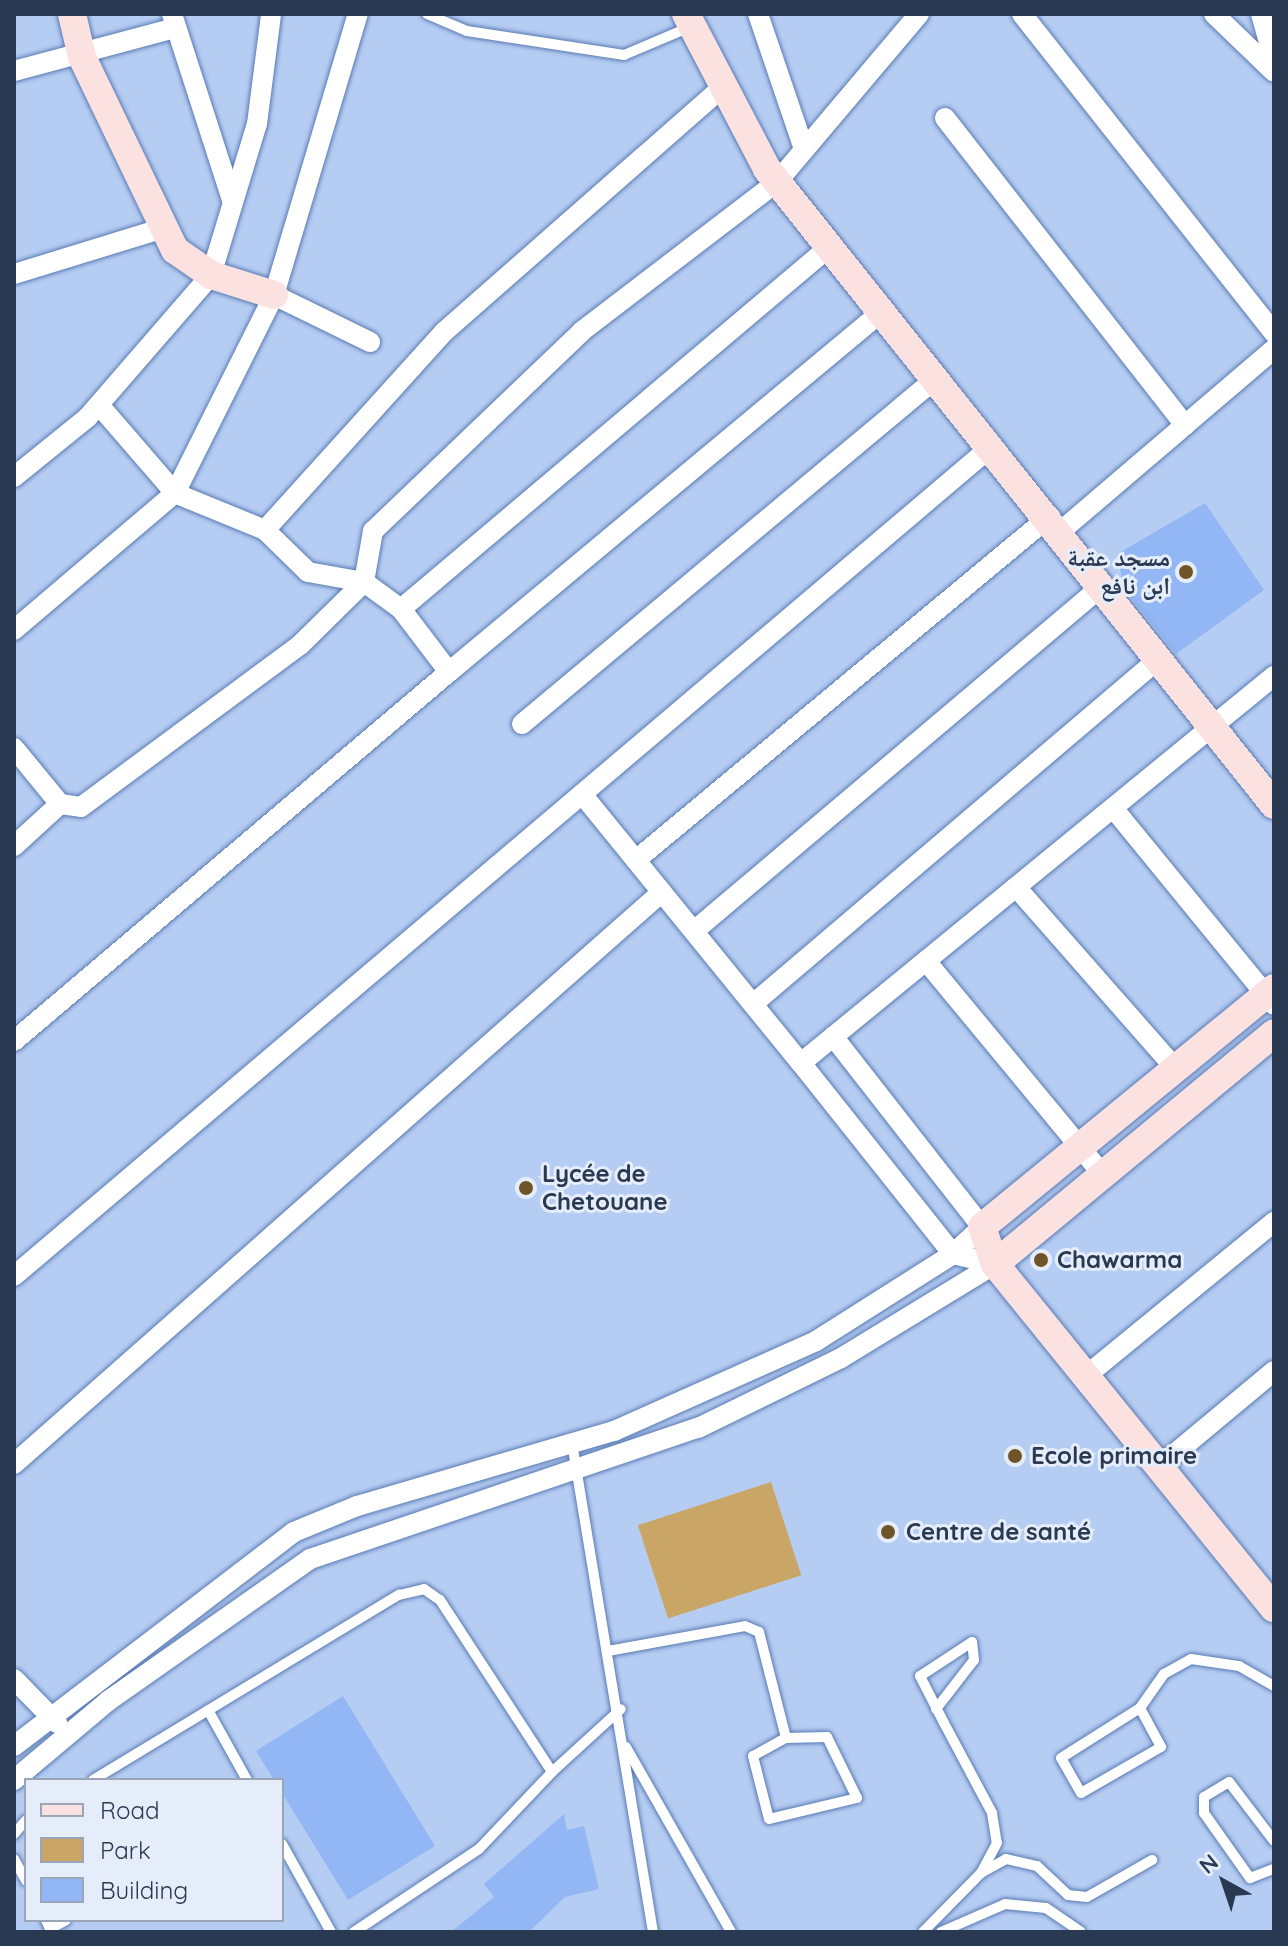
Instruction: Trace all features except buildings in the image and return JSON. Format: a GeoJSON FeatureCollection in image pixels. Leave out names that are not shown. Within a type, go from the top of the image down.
{"type":"FeatureCollection","features":[{"type":"Feature","properties":{"kind":"street"},"geometry":{"type":"LineString","coordinates":[[72,14],[82,57],[160,229],[175,250],[211,275],[274,295],[370,342]]}},
{"type":"Feature","properties":{"kind":"street"},"geometry":{"type":"LineString","coordinates":[[14,477],[99,405],[211,275],[257,124],[271,14]]}},
{"type":"Feature","properties":{"kind":"street"},"geometry":{"type":"LineString","coordinates":[[14,630],[175,493],[274,295],[358,14]]}},
{"type":"Feature","properties":{"kind":"street"},"geometry":{"type":"LineString","coordinates":[[758,14],[804,149]]}},
{"type":"Feature","properties":{"kind":"street"},"geometry":{"type":"LineString","coordinates":[[14,748],[60,804],[81,807],[300,645],[364,582],[373,531],[582,331],[777,182],[919,14]]}},
{"type":"Feature","properties":{"kind":"street"},"geometry":{"type":"LineString","coordinates":[[1022,14],[1274,333]]}},
{"type":"Feature","properties":{"kind":"street"},"geometry":{"type":"LineString","coordinates":[[1214,14],[1274,60]]}},
{"type":"Feature","properties":{"kind":"street"},"geometry":{"type":"LineString","coordinates":[[1261,14],[1274,60]]}},
{"type":"Feature","properties":{"kind":"street"},"geometry":{"type":"LineString","coordinates":[[689,20],[777,182],[879,314],[1056,524],[1155,662],[1211,724],[1274,805]]}},
{"type":"Feature","properties":{"kind":"street"},"geometry":{"type":"LineString","coordinates":[[14,71],[82,57],[173,21],[232,200]]}},
{"type":"Feature","properties":{"kind":"street"},"geometry":{"type":"LineString","coordinates":[[265,530],[445,331],[723,87]]}},
{"type":"Feature","properties":{"kind":"street"},"geometry":{"type":"LineString","coordinates":[[945,118],[1185,425]]}},
{"type":"Feature","properties":{"kind":"street"},"geometry":{"type":"LineString","coordinates":[[15,272],[160,229]]}},
{"type":"Feature","properties":{"kind":"street"},"geometry":{"type":"LineString","coordinates":[[401,609],[828,248]]}},
{"type":"Feature","properties":{"kind":"street"},"geometry":{"type":"LineString","coordinates":[[14,1041],[449,672],[879,314]]}},
{"type":"Feature","properties":{"kind":"street"},"geometry":{"type":"LineString","coordinates":[[636,860],[1056,524],[1185,425],[1274,349]]}},
{"type":"Feature","properties":{"kind":"street"},"geometry":{"type":"LineString","coordinates":[[522,724],[934,380]]}},
{"type":"Feature","properties":{"kind":"street"},"geometry":{"type":"LineString","coordinates":[[99,405],[175,493],[265,530],[308,572],[364,582],[401,609],[449,672]]}},
{"type":"Feature","properties":{"kind":"street"},"geometry":{"type":"LineString","coordinates":[[14,1276],[991,447]]}},
{"type":"Feature","properties":{"kind":"street"},"geometry":{"type":"LineString","coordinates":[[694,931],[1101,587]]}},
{"type":"Feature","properties":{"kind":"street"},"geometry":{"type":"LineString","coordinates":[[753,1004],[1155,662]]}},
{"type":"Feature","properties":{"kind":"street"},"geometry":{"type":"LineString","coordinates":[[801,1063],[1211,724],[1274,676]]}},
{"type":"Feature","properties":{"kind":"street"},"geometry":{"type":"LineString","coordinates":[[582,794],[953,1254],[995,1264]]}},
{"type":"Feature","properties":{"kind":"street"},"geometry":{"type":"LineString","coordinates":[[14,846],[60,804]]}},
{"type":"Feature","properties":{"kind":"street"},"geometry":{"type":"LineString","coordinates":[[14,1746],[50,1713],[294,1532],[357,1506],[572,1443],[756,1370],[953,1254],[1078,1148],[1271,996],[1113,808]]}},
{"type":"Feature","properties":{"kind":"street"},"geometry":{"type":"LineString","coordinates":[[1016,887],[1176,1069]]}},
{"type":"Feature","properties":{"kind":"street"},"geometry":{"type":"LineString","coordinates":[[14,1464],[662,892]]}},
{"type":"Feature","properties":{"kind":"street"},"geometry":{"type":"LineString","coordinates":[[926,961],[1103,1175]]}},
{"type":"Feature","properties":{"kind":"street"},"geometry":{"type":"LineString","coordinates":[[14,1780],[67,1736],[310,1559],[576,1473],[770,1396],[995,1264],[1274,1033]]}},
{"type":"Feature","properties":{"kind":"street"},"geometry":{"type":"LineString","coordinates":[[833,1036],[982,1227],[995,1264],[1274,1608]]}},
{"type":"Feature","properties":{"kind":"street"},"geometry":{"type":"LineString","coordinates":[[1087,1375],[1274,1222]]}},
{"type":"Feature","properties":{"kind":"street"},"geometry":{"type":"LineString","coordinates":[[756,1370],[770,1396]]}},
{"type":"Feature","properties":{"kind":"street"},"geometry":{"type":"LineString","coordinates":[[1160,1466],[1271,1379]]}},
{"type":"Feature","properties":{"kind":"street"},"geometry":{"type":"LineString","coordinates":[[294,1532],[310,1559]]}},
{"type":"Feature","properties":{"kind":"street"},"geometry":{"type":"LineString","coordinates":[[14,1679],[50,1713],[67,1736]]}},
{"type":"Feature","properties":{"kind":"lane"},"geometry":{"type":"LineString","coordinates":[[427,14],[467,31],[624,55],[689,20]]}},
{"type":"Feature","properties":{"kind":"lane"},"geometry":{"type":"LineString","coordinates":[[572,1443],[621,1709],[653,1932]]}},
{"type":"Feature","properties":{"kind":"lane"},"geometry":{"type":"LineString","coordinates":[[96,1778],[399,1595],[424,1589],[440,1600],[552,1772]]}},
{"type":"Feature","properties":{"kind":"lane"},"geometry":{"type":"LineString","coordinates":[[608,1651],[745,1626],[759,1632],[786,1738]]}},
{"type":"Feature","properties":{"kind":"lane"},"geometry":{"type":"LineString","coordinates":[[923,1932],[981,1873],[997,1843],[992,1813],[936,1709],[920,1676],[972,1642],[974,1660],[936,1709]]}},
{"type":"Feature","properties":{"kind":"lane"},"geometry":{"type":"LineString","coordinates":[[1140,1708],[1161,1747],[1081,1793],[1061,1758],[1140,1708],[1164,1674],[1191,1659],[1239,1666],[1274,1686]]}},
{"type":"Feature","properties":{"kind":"lane"},"geometry":{"type":"LineString","coordinates":[[354,1932],[479,1849],[552,1772],[621,1709]]}},
{"type":"Feature","properties":{"kind":"lane"},"geometry":{"type":"LineString","coordinates":[[208,1710],[246,1778]]}},
{"type":"Feature","properties":{"kind":"lane"},"geometry":{"type":"LineString","coordinates":[[827,1737],[857,1798],[769,1819],[753,1756],[786,1738],[827,1737]]}},
{"type":"Feature","properties":{"kind":"lane"},"geometry":{"type":"LineString","coordinates":[[625,1747],[731,1932]]}},
{"type":"Feature","properties":{"kind":"lane"},"geometry":{"type":"LineString","coordinates":[[1274,1841],[1229,1782],[1204,1797],[1204,1813],[1250,1878],[1274,1869]]}},
{"type":"Feature","properties":{"kind":"lane"},"geometry":{"type":"LineString","coordinates":[[284,1848],[331,1932]]}},
{"type":"Feature","properties":{"kind":"lane"},"geometry":{"type":"LineString","coordinates":[[14,1859],[24,1877]]}},
{"type":"Feature","properties":{"kind":"lane"},"geometry":{"type":"LineString","coordinates":[[981,1873],[1019,1859],[1049,1874],[1068,1895],[1087,1897],[1152,1860]]}},
{"type":"Feature","properties":{"kind":"lane"},"geometry":{"type":"LineString","coordinates":[[941,1932],[1005,1904],[1046,1908],[1081,1932]]}},
{"type":"Feature","properties":{"kind":"lane"},"geometry":{"type":"LineString","coordinates":[[47,1922],[50,1929],[62,1922]]}},
{"type":"Feature","properties":{"kind":"green space"},"geometry":{"type":"Polygon","coordinates":[[[771,1482],[801,1575],[668,1618],[638,1525],[771,1482]]]}},
{"type":"Feature","properties":{"kind":"place","name":"مسجد عقبة ابن نافع"},"geometry":{"type":"Point","coordinates":[1186,572]}},
{"type":"Feature","properties":{"kind":"place","name":"Lycée de Chetouane"},"geometry":{"type":"Point","coordinates":[526,1188]}},
{"type":"Feature","properties":{"kind":"place","name":"Chawarma"},"geometry":{"type":"Point","coordinates":[1041,1260]}},
{"type":"Feature","properties":{"kind":"place","name":"Ecole primaire"},"geometry":{"type":"Point","coordinates":[1015,1456]}},
{"type":"Feature","properties":{"kind":"place","name":"Centre de santé"},"geometry":{"type":"Point","coordinates":[888,1532]}}]}
